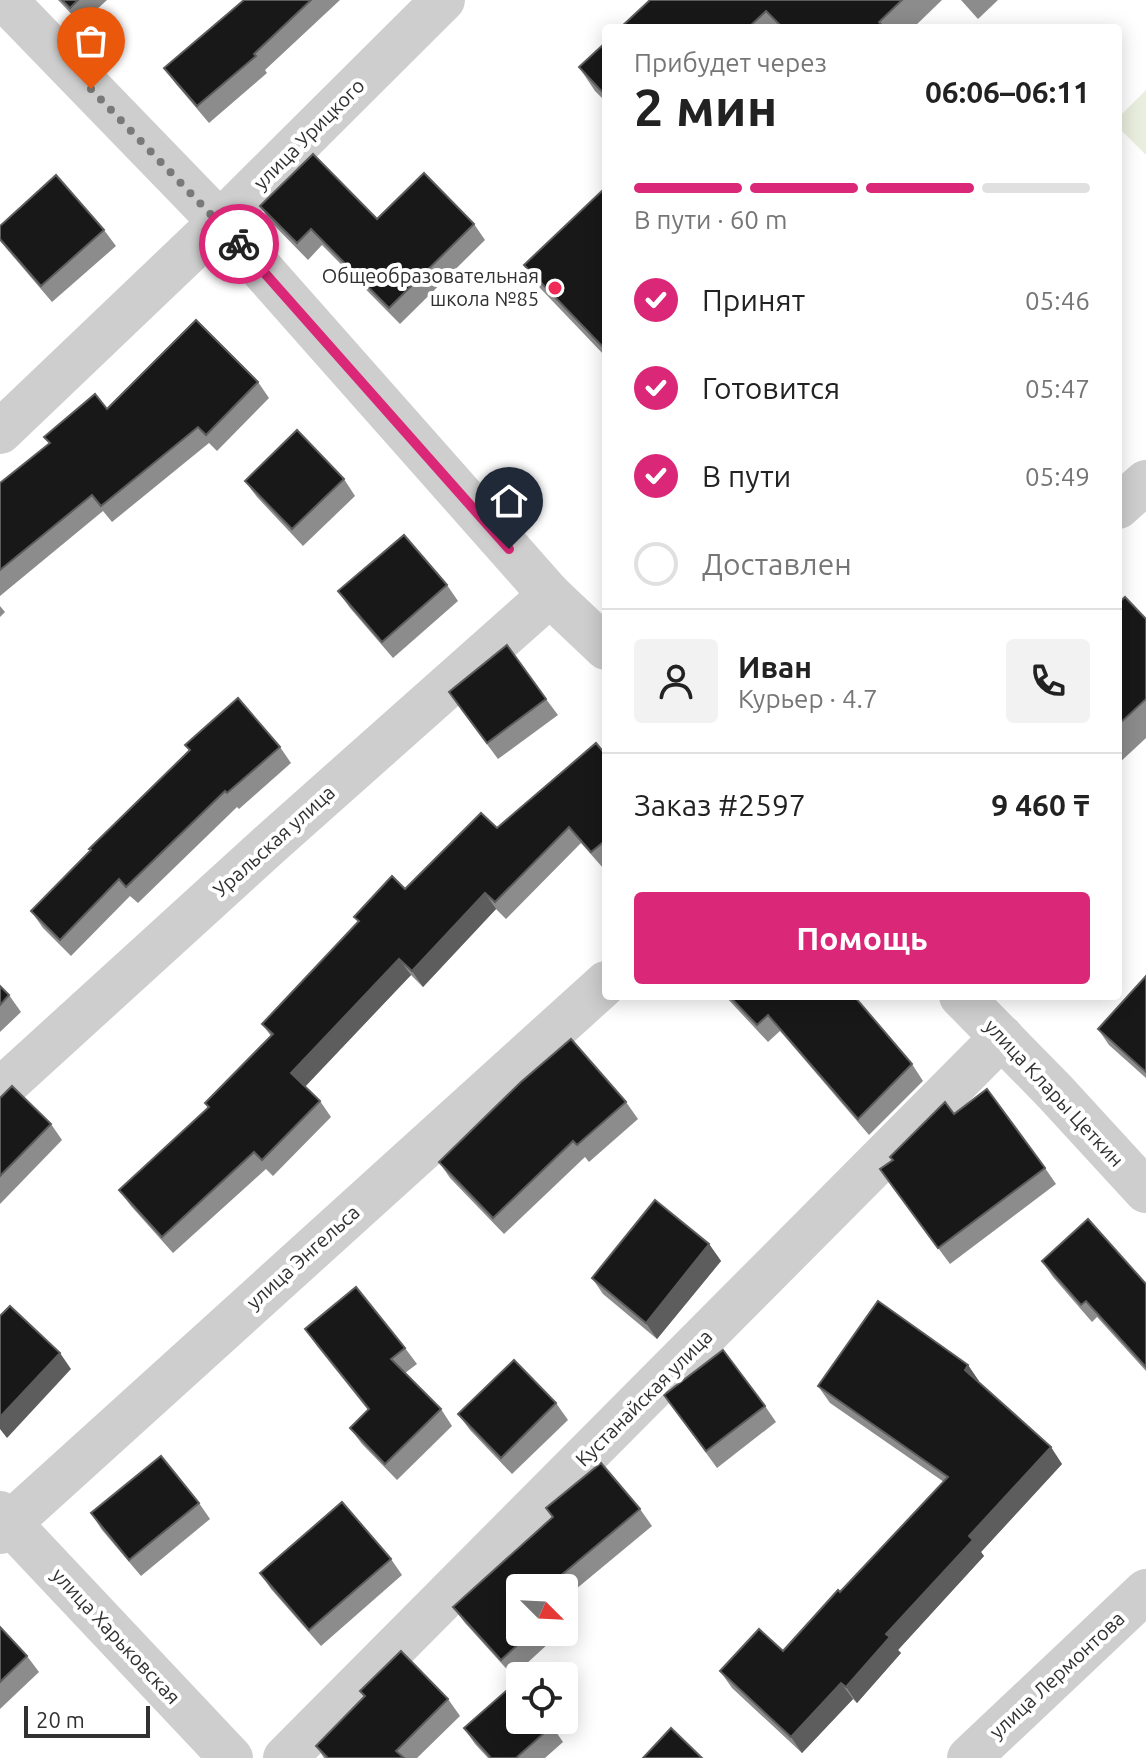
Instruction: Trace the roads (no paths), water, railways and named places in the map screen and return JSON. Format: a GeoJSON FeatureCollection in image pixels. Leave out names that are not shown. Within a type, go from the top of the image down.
{"type":"FeatureCollection","features":[{"type":"Feature","properties":{"kind":"street"},"geometry":{"type":"LineString","coordinates":[[5,0],[220,222],[550,595],[602,644]]}},
{"type":"Feature","properties":{"kind":"street","name":"улица Урицкого"},"geometry":{"type":"LineString","coordinates":[[0,432],[220,222],[443,0]]}},
{"type":"Feature","properties":{"kind":"street"},"geometry":{"type":"LineString","coordinates":[[1122,503],[1146,482]]}},
{"type":"Feature","properties":{"kind":"street","name":"Уральская улица"},"geometry":{"type":"LineString","coordinates":[[0,1090],[550,595]]}},
{"type":"Feature","properties":{"kind":"street","name":"улица Энгельса"},"geometry":{"type":"LineString","coordinates":[[3,1523],[602,987]]}},
{"type":"Feature","properties":{"kind":"street","name":"улица Клары Цеткин"},"geometry":{"type":"LineString","coordinates":[[965,1000],[1146,1191]]}},
{"type":"Feature","properties":{"kind":"street","name":"Кустанайская улица"},"geometry":{"type":"LineString","coordinates":[[285,1758],[1002,1037]]}},
{"type":"Feature","properties":{"kind":"street","name":"улица Харьковская"},"geometry":{"type":"LineString","coordinates":[[3,1523],[231,1758]]}},
{"type":"Feature","properties":{"kind":"street","name":"улица Лермонтова"},"geometry":{"type":"LineString","coordinates":[[969,1758],[1146,1591]]}},
{"type":"Feature","properties":{"kind":"place","name":"Общеобразовательная школа №85"},"geometry":{"type":"Point","coordinates":[555,288]}}]}
